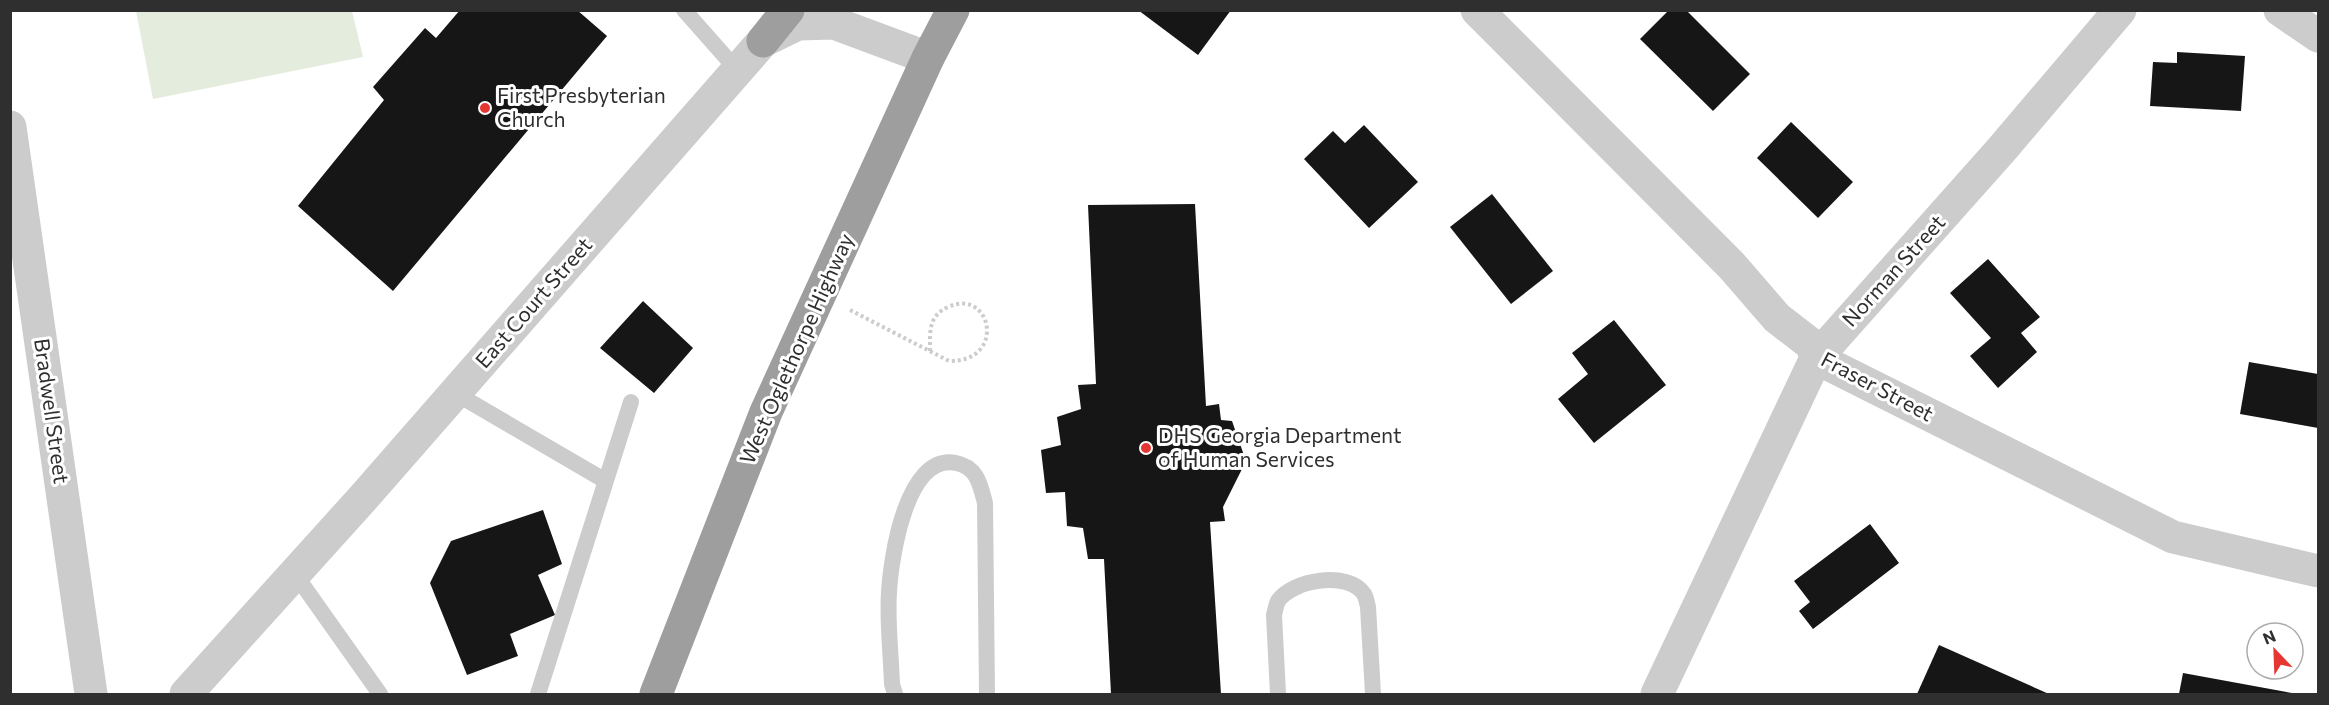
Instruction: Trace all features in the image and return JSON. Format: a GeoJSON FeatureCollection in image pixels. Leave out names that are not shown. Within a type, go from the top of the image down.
{"type":"FeatureCollection","features":[{"type":"Feature","properties":{"kind":"highway"},"geometry":{"type":"LineString","coordinates":[[763,41],[788,10]]}},
{"type":"Feature","properties":{"kind":"highway","name":"West Oglethorpe Highway"},"geometry":{"type":"LineString","coordinates":[[656,694],[766,412],[928,58],[953,10]]}},
{"type":"Feature","properties":{"kind":"street","name":"Fraser Street"},"geometry":{"type":"LineString","coordinates":[[1478,10],[1716,249],[1777,318],[1812,345],[1816,358],[2173,537],[2319,571]]}},
{"type":"Feature","properties":{"kind":"street","name":"Norman Street"},"geometry":{"type":"LineString","coordinates":[[1657,694],[1816,358],[2002,149],[2120,10]]}},
{"type":"Feature","properties":{"kind":"street"},"geometry":{"type":"LineString","coordinates":[[2280,10],[2319,36]]}},
{"type":"Feature","properties":{"kind":"street","name":"East Court Street"},"geometry":{"type":"LineString","coordinates":[[186,694],[455,393],[763,41],[798,24],[826,22],[848,27],[928,58]]}},
{"type":"Feature","properties":{"kind":"street","name":"Bradwell Street"},"geometry":{"type":"LineString","coordinates":[[10,127],[91,694]]}},
{"type":"Feature","properties":{"kind":"lane"},"geometry":{"type":"LineString","coordinates":[[684,10],[738,71]]}},
{"type":"Feature","properties":{"kind":"lane"},"geometry":{"type":"LineString","coordinates":[[455,393],[604,480]]}},
{"type":"Feature","properties":{"kind":"lane"},"geometry":{"type":"LineString","coordinates":[[538,694],[604,480],[631,402]]}},
{"type":"Feature","properties":{"kind":"lane"},"geometry":{"type":"LineString","coordinates":[[895,694],[892,684],[889,594],[893,549],[915,484],[931,468],[950,461],[967,465],[978,478],[985,503],[987,694]]}},
{"type":"Feature","properties":{"kind":"lane"},"geometry":{"type":"LineString","coordinates":[[295,574],[380,694]]}},
{"type":"Feature","properties":{"kind":"lane"},"geometry":{"type":"LineString","coordinates":[[1278,694],[1274,615],[1278,602],[1287,592],[1304,584],[1324,581],[1355,586],[1364,594],[1368,607],[1373,694]]}},
{"type":"Feature","properties":{"kind":"path"},"geometry":{"type":"LineString","coordinates":[[820,294],[949,361],[964,361],[979,353],[986,340],[987,327],[983,314],[973,305],[958,302],[939,311],[930,326],[930,351]]}},
{"type":"Feature","properties":{"kind":"green space"},"geometry":{"type":"Polygon","coordinates":[[[136,11],[352,11],[363,57],[153,99],[136,11]]]}},
{"type":"Feature","properties":{"kind":"building"},"geometry":{"type":"Polygon","coordinates":[[[460,10],[577,10],[607,36],[393,291],[298,206],[384,100],[373,87],[425,28],[436,38],[460,10]]]}},
{"type":"Feature","properties":{"kind":"building"},"geometry":{"type":"Polygon","coordinates":[[[1138,10],[1231,10],[1198,55],[1138,10]]]}},
{"type":"Feature","properties":{"kind":"building"},"geometry":{"type":"Polygon","coordinates":[[[1669,10],[1686,10],[1750,74],[1713,111],[1640,39],[1669,10]]]}},
{"type":"Feature","properties":{"kind":"building"},"geometry":{"type":"Polygon","coordinates":[[[2177,52],[2245,56],[2241,111],[2150,106],[2153,62],[2177,63],[2177,52]]]}},
{"type":"Feature","properties":{"kind":"building"},"geometry":{"type":"Polygon","coordinates":[[[1791,122],[1853,182],[1818,218],[1757,158],[1791,122]]]}},
{"type":"Feature","properties":{"kind":"building"},"geometry":{"type":"Polygon","coordinates":[[[1364,125],[1418,182],[1369,228],[1304,159],[1333,131],[1345,143],[1364,125]]]}},
{"type":"Feature","properties":{"kind":"building"},"geometry":{"type":"Polygon","coordinates":[[[1492,194],[1553,271],[1511,304],[1450,227],[1492,194]]]}},
{"type":"Feature","properties":{"kind":"building","name":"DHS Georgia Department of Human Services"},"geometry":{"type":"Polygon","coordinates":[[[1195,204],[1206,406],[1219,404],[1221,420],[1232,421],[1246,461],[1223,507],[1225,521],[1210,522],[1221,694],[1111,694],[1104,559],[1088,559],[1083,528],[1067,526],[1065,492],[1046,493],[1041,450],[1061,445],[1057,417],[1081,409],[1078,385],[1096,384],[1088,205],[1195,204]]]}},
{"type":"Feature","properties":{"kind":"building"},"geometry":{"type":"Polygon","coordinates":[[[1988,259],[2040,317],[2021,333],[2037,352],[1998,388],[1970,356],[1991,338],[1950,293],[1988,259]]]}},
{"type":"Feature","properties":{"kind":"building"},"geometry":{"type":"Polygon","coordinates":[[[643,301],[693,348],[654,393],[600,348],[643,301]]]}},
{"type":"Feature","properties":{"kind":"building"},"geometry":{"type":"Polygon","coordinates":[[[1614,320],[1666,385],[1594,443],[1558,399],[1588,374],[1572,353],[1614,320]]]}},
{"type":"Feature","properties":{"kind":"building"},"geometry":{"type":"Polygon","coordinates":[[[2249,362],[2318,374],[2318,428],[2240,414],[2249,362]]]}},
{"type":"Feature","properties":{"kind":"building"},"geometry":{"type":"Polygon","coordinates":[[[543,510],[562,564],[538,575],[555,615],[510,634],[518,656],[467,675],[430,583],[451,541],[543,510]]]}},
{"type":"Feature","properties":{"kind":"building"},"geometry":{"type":"Polygon","coordinates":[[[1870,524],[1899,563],[1813,629],[1799,611],[1810,602],[1794,581],[1870,524]]]}},
{"type":"Feature","properties":{"kind":"building"},"geometry":{"type":"Polygon","coordinates":[[[1939,645],[2049,694],[1917,694],[1939,645]]]}},
{"type":"Feature","properties":{"kind":"building"},"geometry":{"type":"Polygon","coordinates":[[[2183,673],[2292,693],[2292,694],[2179,694],[2183,673]]]}},
{"type":"Feature","properties":{"kind":"place","name":"First Presbyterian Church"},"geometry":{"type":"Point","coordinates":[485,108]}},
{"type":"Feature","properties":{"kind":"place","name":"DHS Georgia Department of Human Services"},"geometry":{"type":"Point","coordinates":[1146,448]}}]}
